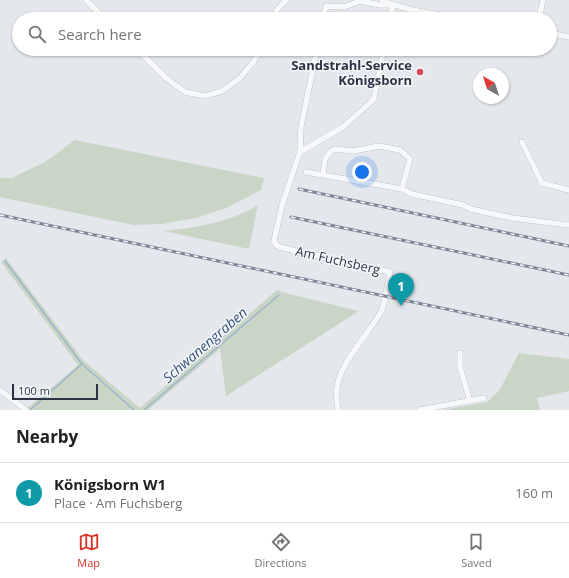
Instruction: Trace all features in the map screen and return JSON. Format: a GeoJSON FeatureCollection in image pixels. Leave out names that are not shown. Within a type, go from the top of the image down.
{"type":"FeatureCollection","features":[{"type":"Feature","properties":{"kind":"street"},"geometry":{"type":"LineString","coordinates":[[86,0],[99,12]]}},
{"type":"Feature","properties":{"kind":"street"},"geometry":{"type":"LineString","coordinates":[[276,12],[286,0]]}},
{"type":"Feature","properties":{"kind":"street"},"geometry":{"type":"LineString","coordinates":[[382,0],[393,5],[425,12]]}},
{"type":"Feature","properties":{"kind":"street"},"geometry":{"type":"LineString","coordinates":[[540,12],[543,0]]}},
{"type":"Feature","properties":{"kind":"street"},"geometry":{"type":"LineString","coordinates":[[325,12],[326,6],[344,7],[360,1],[380,5],[393,5]]}},
{"type":"Feature","properties":{"kind":"street"},"geometry":{"type":"LineString","coordinates":[[392,12],[393,5]]}},
{"type":"Feature","properties":{"kind":"street"},"geometry":{"type":"LineString","coordinates":[[557,34],[569,37]]}},
{"type":"Feature","properties":{"kind":"street"},"geometry":{"type":"LineString","coordinates":[[144,56],[166,78],[185,92],[205,96],[222,91],[240,78],[257,56]]}},
{"type":"Feature","properties":{"kind":"street"},"geometry":{"type":"LineString","coordinates":[[300,152],[301,126],[316,56]]}},
{"type":"Feature","properties":{"kind":"street"},"geometry":{"type":"LineString","coordinates":[[300,152],[338,131],[371,102],[374,98],[383,56]]}},
{"type":"Feature","properties":{"kind":"street"},"geometry":{"type":"LineString","coordinates":[[522,142],[542,183],[569,190]]}},
{"type":"Feature","properties":{"kind":"street"},"geometry":{"type":"LineString","coordinates":[[323,174],[325,159],[331,151],[335,149],[353,151],[379,146],[400,150],[410,159],[402,189]]}},
{"type":"Feature","properties":{"kind":"street","name":"Am Fuchsberg"},"geometry":{"type":"LineString","coordinates":[[300,152],[282,205],[274,236],[276,245],[279,247],[390,272],[382,310],[348,362],[338,382],[338,410]]}},
{"type":"Feature","properties":{"kind":"street"},"geometry":{"type":"LineString","coordinates":[[306,172],[402,189],[412,194],[463,205],[471,209],[512,218],[569,225]]}},
{"type":"Feature","properties":{"kind":"street"},"geometry":{"type":"LineString","coordinates":[[460,353],[460,367],[470,401]]}},
{"type":"Feature","properties":{"kind":"street"},"geometry":{"type":"LineString","coordinates":[[0,390],[23,406],[26,410]]}},
{"type":"Feature","properties":{"kind":"street"},"geometry":{"type":"LineString","coordinates":[[420,410],[484,398]]}},
{"type":"Feature","properties":{"kind":"green space"},"geometry":{"type":"Polygon","coordinates":[[[75,140],[264,178],[261,190],[228,207],[196,218],[162,224],[133,225],[0,197],[0,178],[12,178],[45,162],[75,140]]]}},
{"type":"Feature","properties":{"kind":"green space"},"geometry":{"type":"Polygon","coordinates":[[[258,205],[249,249],[164,231],[201,226],[224,220],[258,205]]]}},
{"type":"Feature","properties":{"kind":"green space"},"geometry":{"type":"Polygon","coordinates":[[[6,258],[83,360],[140,408],[277,290],[359,311],[226,396],[220,349],[148,410],[21,410],[29,407],[78,365],[1,262],[6,258]]]}},
{"type":"Feature","properties":{"kind":"green space"},"geometry":{"type":"Polygon","coordinates":[[[519,353],[569,359],[569,391],[537,398],[540,410],[443,410],[487,402],[499,391],[519,353]]]}},
{"type":"Feature","properties":{"kind":"waterway"},"geometry":{"type":"LineString","coordinates":[[5,261],[82,364]]}},
{"type":"Feature","properties":{"kind":"waterway","name":"Schwanengraben"},"geometry":{"type":"LineString","coordinates":[[144,410],[279,295]]}},
{"type":"Feature","properties":{"kind":"waterway","name":"Schwanengraben"},"geometry":{"type":"LineString","coordinates":[[30,410],[82,364],[134,410]]}},
{"type":"Feature","properties":{"kind":"railway"},"geometry":{"type":"LineString","coordinates":[[299,189],[569,246]]}},
{"type":"Feature","properties":{"kind":"railway"},"geometry":{"type":"LineString","coordinates":[[0,215],[569,335]]}},
{"type":"Feature","properties":{"kind":"railway"},"geometry":{"type":"LineString","coordinates":[[291,217],[569,275]]}},
{"type":"Feature","properties":{"kind":"place","name":"Sandstrahl-Service Königsborn"},"geometry":{"type":"Point","coordinates":[420,72]}},
{"type":"Feature","properties":{"kind":"place","name":"Königsborn W1"},"geometry":{"type":"Point","coordinates":[401,306]}}]}
